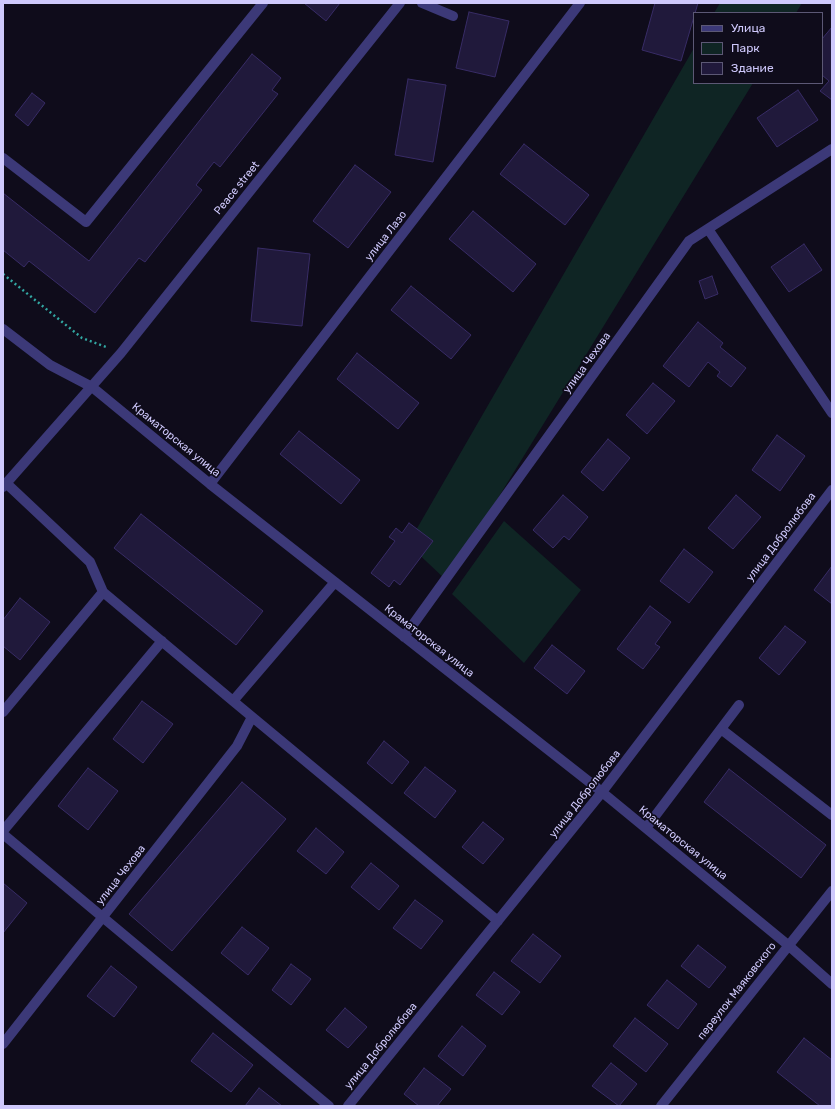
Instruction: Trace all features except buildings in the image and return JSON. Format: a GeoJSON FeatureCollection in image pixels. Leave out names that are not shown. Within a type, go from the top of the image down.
{"type":"FeatureCollection","features":[{"type":"Feature","properties":{"kind":"street"},"geometry":{"type":"LineString","coordinates":[[3,158],[86,222],[263,3]]}},
{"type":"Feature","properties":{"kind":"street","name":"Peace street"},"geometry":{"type":"LineString","coordinates":[[5,485],[121,353],[400,3]]}},
{"type":"Feature","properties":{"kind":"street"},"geometry":{"type":"LineString","coordinates":[[422,3],[453,16]]}},
{"type":"Feature","properties":{"kind":"street","name":"улица Лазо"},"geometry":{"type":"LineString","coordinates":[[210,484],[580,3]]}},
{"type":"Feature","properties":{"kind":"street","name":"улица Чехова"},"geometry":{"type":"LineString","coordinates":[[404,636],[689,241],[832,149]]}},
{"type":"Feature","properties":{"kind":"street"},"geometry":{"type":"LineString","coordinates":[[708,229],[832,413]]}},
{"type":"Feature","properties":{"kind":"street","name":"Краматорская улица"},"geometry":{"type":"LineString","coordinates":[[3,329],[50,365],[92,387],[210,484],[602,792],[788,945],[832,984]]}},
{"type":"Feature","properties":{"kind":"street"},"geometry":{"type":"LineString","coordinates":[[5,485],[90,562],[103,592],[498,921]]}},
{"type":"Feature","properties":{"kind":"street","name":"улица Добролюбова"},"geometry":{"type":"LineString","coordinates":[[348,1106],[602,792],[832,490]]}},
{"type":"Feature","properties":{"kind":"street"},"geometry":{"type":"LineString","coordinates":[[233,701],[335,582]]}},
{"type":"Feature","properties":{"kind":"street"},"geometry":{"type":"LineString","coordinates":[[3,712],[103,592]]}},
{"type":"Feature","properties":{"kind":"street"},"geometry":{"type":"LineString","coordinates":[[3,831],[162,641]]}},
{"type":"Feature","properties":{"kind":"street"},"geometry":{"type":"LineString","coordinates":[[646,828],[739,704]]}},
{"type":"Feature","properties":{"kind":"street","name":"улица Чехова"},"geometry":{"type":"LineString","coordinates":[[3,1044],[104,918],[237,746],[252,717]]}},
{"type":"Feature","properties":{"kind":"street"},"geometry":{"type":"LineString","coordinates":[[721,729],[832,815]]}},
{"type":"Feature","properties":{"kind":"street"},"geometry":{"type":"LineString","coordinates":[[3,834],[329,1106]]}},
{"type":"Feature","properties":{"kind":"street","name":"переулок Маяковского"},"geometry":{"type":"LineString","coordinates":[[661,1106],[832,891]]}},
{"type":"Feature","properties":{"kind":"path"},"geometry":{"type":"LineString","coordinates":[[3,274],[82,338],[121,353]]}},
{"type":"Feature","properties":{"kind":"green space"},"geometry":{"type":"Polygon","coordinates":[[[720,3],[802,3],[797,12],[715,12],[720,3]]]}},
{"type":"Feature","properties":{"kind":"green space"},"geometry":{"type":"Polygon","coordinates":[[[693,50],[693,84],[752,84],[447,581],[408,544],[693,50]]]}},
{"type":"Feature","properties":{"kind":"green space"},"geometry":{"type":"Polygon","coordinates":[[[504,521],[581,590],[524,663],[452,594],[504,521]]]}}]}
